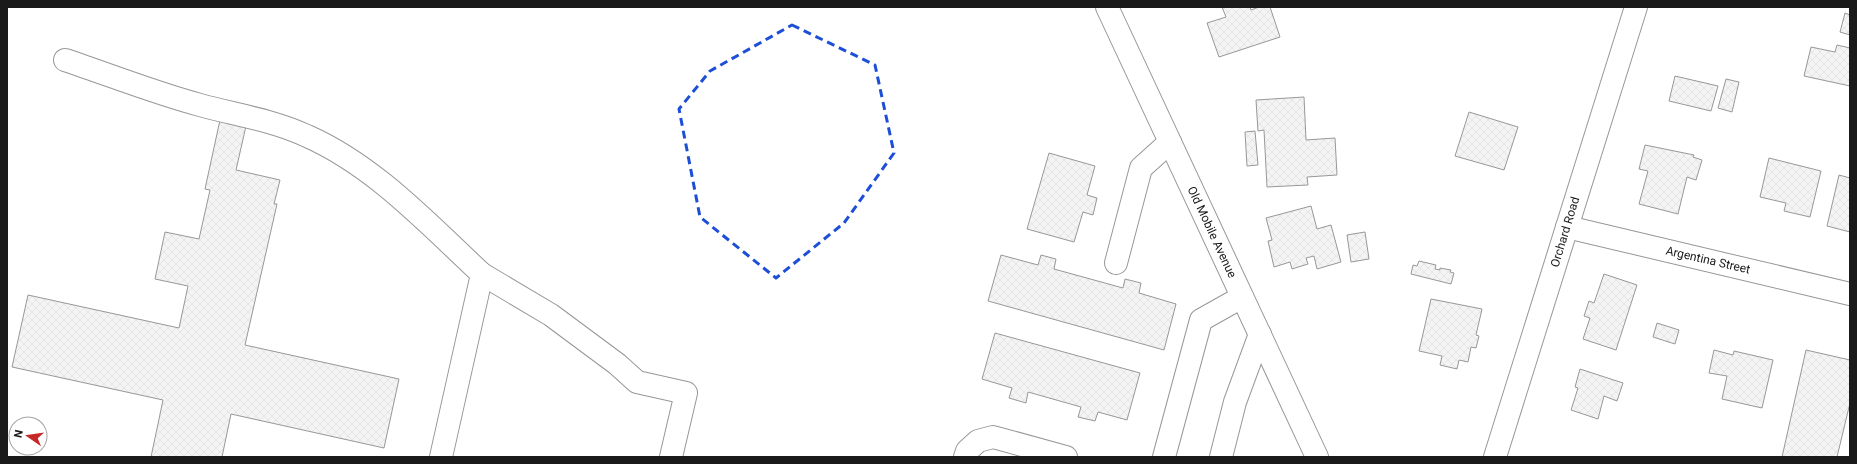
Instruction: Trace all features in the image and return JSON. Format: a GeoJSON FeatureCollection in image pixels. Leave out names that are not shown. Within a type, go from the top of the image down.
{"type":"FeatureCollection","features":[{"type":"Feature","properties":{"kind":"street","name":"Old Mobile Avenue"},"geometry":{"type":"LineString","coordinates":[[1107,7],[1317,457]]}},
{"type":"Feature","properties":{"kind":"street","name":"Orchard Road"},"geometry":{"type":"LineString","coordinates":[[1495,457],[1636,7]]}},
{"type":"Feature","properties":{"kind":"street"},"geometry":{"type":"LineString","coordinates":[[66,60],[199,105],[275,123],[308,136],[358,165],[398,196],[482,274],[551,315],[617,364],[637,382],[686,393],[671,457]]}},
{"type":"Feature","properties":{"kind":"street"},"geometry":{"type":"LineString","coordinates":[[1116,263],[1141,168],[1170,142]]}},
{"type":"Feature","properties":{"kind":"street","name":"Argentina Street"},"geometry":{"type":"LineString","coordinates":[[1567,227],[1850,294]]}},
{"type":"Feature","properties":{"kind":"street"},"geometry":{"type":"LineString","coordinates":[[441,457],[482,274]]}},
{"type":"Feature","properties":{"kind":"street"},"geometry":{"type":"LineString","coordinates":[[1164,457],[1201,320],[1242,297]]}},
{"type":"Feature","properties":{"kind":"street"},"geometry":{"type":"LineString","coordinates":[[1221,457],[1235,402],[1260,334]]}},
{"type":"Feature","properties":{"kind":"street"},"geometry":{"type":"LineString","coordinates":[[966,457],[967,451],[978,441],[993,437],[1066,457]]}},
{"type":"Feature","properties":{"kind":"highlighted area"},"geometry":{"type":"Polygon","coordinates":[[[792,25],[875,65],[894,153],[844,223],[776,278],[700,217],[679,109],[710,71],[792,25]]]}},
{"type":"Feature","properties":{"kind":"building"},"geometry":{"type":"Polygon","coordinates":[[[1222,7],[1250,7],[1251,10],[1259,7],[1270,7],[1280,37],[1219,57],[1207,23],[1226,17],[1222,7]]]}},
{"type":"Feature","properties":{"kind":"building"},"geometry":{"type":"Polygon","coordinates":[[[1845,13],[1850,15],[1850,35],[1840,32],[1845,13]]]}},
{"type":"Feature","properties":{"kind":"building"},"geometry":{"type":"Polygon","coordinates":[[[1837,45],[1850,48],[1850,86],[1804,76],[1811,47],[1835,52],[1837,45]]]}},
{"type":"Feature","properties":{"kind":"building"},"geometry":{"type":"Polygon","coordinates":[[[1675,76],[1718,86],[1711,111],[1669,101],[1675,76]]]}},
{"type":"Feature","properties":{"kind":"building"},"geometry":{"type":"Polygon","coordinates":[[[1726,79],[1739,82],[1732,112],[1718,108],[1726,79]]]}},
{"type":"Feature","properties":{"kind":"building"},"geometry":{"type":"Polygon","coordinates":[[[1304,97],[1306,140],[1335,138],[1337,175],[1307,177],[1308,185],[1267,187],[1264,130],[1258,131],[1256,100],[1304,97]]]}},
{"type":"Feature","properties":{"kind":"building"},"geometry":{"type":"Polygon","coordinates":[[[1469,112],[1518,127],[1504,170],[1455,156],[1469,112]]]}},
{"type":"Feature","properties":{"kind":"building"},"geometry":{"type":"Polygon","coordinates":[[[220,120],[246,126],[236,170],[280,180],[274,204],[277,204],[245,345],[399,379],[384,448],[231,414],[222,457],[151,457],[163,400],[12,367],[28,295],[179,328],[188,286],[155,279],[165,232],[199,239],[210,190],[205,189],[220,120]]]}},
{"type":"Feature","properties":{"kind":"building"},"geometry":{"type":"Polygon","coordinates":[[[1255,131],[1258,165],[1247,166],[1245,132],[1255,131]]]}},
{"type":"Feature","properties":{"kind":"building"},"geometry":{"type":"Polygon","coordinates":[[[1645,145],[1694,155],[1693,157],[1702,160],[1696,180],[1687,177],[1678,214],[1639,204],[1648,171],[1639,169],[1645,145]]]}},
{"type":"Feature","properties":{"kind":"building"},"geometry":{"type":"Polygon","coordinates":[[[1049,153],[1095,166],[1087,195],[1097,198],[1093,215],[1083,212],[1074,242],[1027,229],[1049,153]]]}},
{"type":"Feature","properties":{"kind":"building"},"geometry":{"type":"Polygon","coordinates":[[[1769,158],[1821,171],[1810,217],[1784,211],[1786,203],[1760,197],[1769,158]]]}},
{"type":"Feature","properties":{"kind":"building"},"geometry":{"type":"Polygon","coordinates":[[[1839,175],[1850,178],[1850,232],[1827,226],[1839,175]]]}},
{"type":"Feature","properties":{"kind":"building"},"geometry":{"type":"Polygon","coordinates":[[[1311,206],[1317,229],[1331,225],[1341,262],[1317,269],[1314,256],[1306,258],[1308,264],[1292,269],[1290,262],[1274,267],[1268,241],[1272,240],[1266,218],[1311,206]]]}},
{"type":"Feature","properties":{"kind":"building"},"geometry":{"type":"Polygon","coordinates":[[[1365,232],[1369,259],[1351,262],[1347,235],[1365,232]]]}},
{"type":"Feature","properties":{"kind":"building"},"geometry":{"type":"Polygon","coordinates":[[[1001,255],[1038,265],[1041,255],[1056,259],[1054,269],[1123,288],[1125,279],[1141,283],[1139,293],[1176,304],[1164,350],[988,301],[1001,255]]]}},
{"type":"Feature","properties":{"kind":"building"},"geometry":{"type":"Polygon","coordinates":[[[1419,261],[1436,265],[1435,269],[1440,270],[1440,268],[1451,270],[1450,272],[1454,273],[1451,284],[1411,274],[1413,265],[1417,266],[1419,261]]]}},
{"type":"Feature","properties":{"kind":"building"},"geometry":{"type":"Polygon","coordinates":[[[1604,274],[1637,285],[1616,350],[1583,339],[1590,318],[1584,316],[1589,301],[1594,303],[1604,274]]]}},
{"type":"Feature","properties":{"kind":"building"},"geometry":{"type":"Polygon","coordinates":[[[1431,299],[1482,309],[1476,335],[1479,336],[1476,348],[1471,347],[1468,362],[1459,360],[1457,369],[1440,365],[1442,356],[1419,351],[1431,299]]]}},
{"type":"Feature","properties":{"kind":"building"},"geometry":{"type":"Polygon","coordinates":[[[1657,323],[1679,330],[1675,344],[1653,337],[1657,323]]]}},
{"type":"Feature","properties":{"kind":"building"},"geometry":{"type":"Polygon","coordinates":[[[995,333],[1140,373],[1127,420],[1098,412],[1095,421],[1078,417],[1081,407],[1028,392],[1026,403],[1009,398],[1012,388],[982,379],[995,333]]]}},
{"type":"Feature","properties":{"kind":"building"},"geometry":{"type":"Polygon","coordinates":[[[1714,350],[1733,355],[1734,351],[1773,360],[1762,408],[1722,399],[1727,376],[1709,373],[1714,350]]]}},
{"type":"Feature","properties":{"kind":"building"},"geometry":{"type":"Polygon","coordinates":[[[1806,350],[1850,360],[1850,403],[1837,457],[1782,457],[1806,350]]]}},
{"type":"Feature","properties":{"kind":"building"},"geometry":{"type":"Polygon","coordinates":[[[1580,369],[1623,383],[1617,401],[1604,396],[1598,419],[1571,410],[1578,388],[1575,387],[1580,369]]]}}]}
